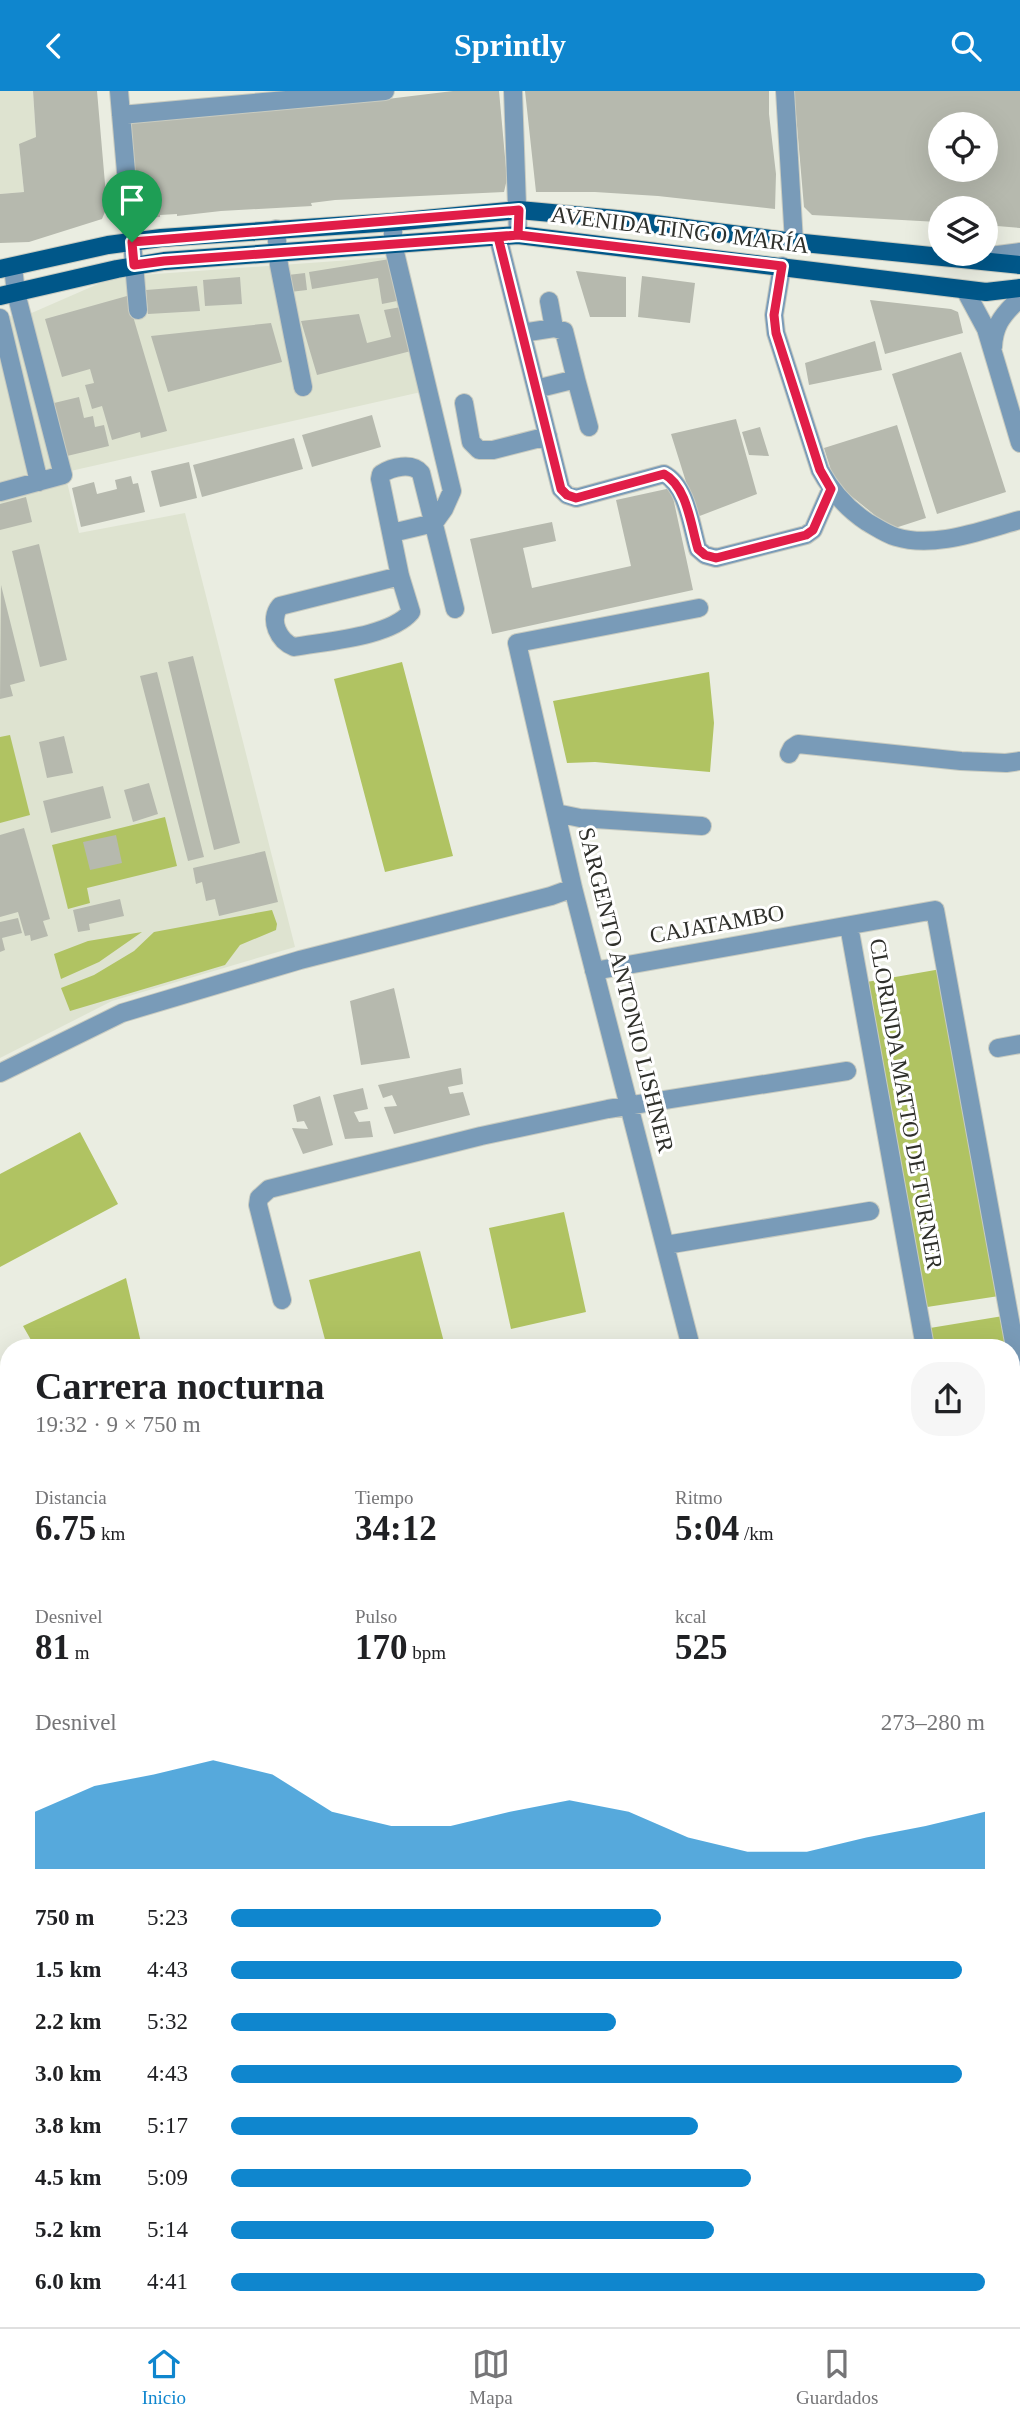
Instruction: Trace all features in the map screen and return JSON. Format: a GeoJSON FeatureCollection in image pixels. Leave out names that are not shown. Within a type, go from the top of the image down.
{"type":"FeatureCollection","features":[{"type":"Feature","properties":{"kind":"main road","name":"AVENIDA TINGO MARÍA"},"geometry":{"type":"LineString","coordinates":[[6,268],[132,242],[519,210],[617,219],[794,242],[928,254]]}},
{"type":"Feature","properties":{"kind":"main road"},"geometry":{"type":"LineString","coordinates":[[612,247],[617,219]]}},
{"type":"Feature","properties":{"kind":"main road","name":"AVENIDA TINGO MARÍA"},"geometry":{"type":"LineString","coordinates":[[8,295],[134,265],[164,261],[518,235],[986,292],[1018,299]]}},
{"type":"Feature","properties":{"kind":"main road"},"geometry":{"type":"LineString","coordinates":[[998,262],[1020,265]]}},
{"type":"Feature","properties":{"kind":"street"},"geometry":{"type":"LineString","coordinates":[[119,91],[138,310]]}},
{"type":"Feature","properties":{"kind":"street"},"geometry":{"type":"LineString","coordinates":[[121,115],[385,91]]}},
{"type":"Feature","properties":{"kind":"street"},"geometry":{"type":"LineString","coordinates":[[513,91],[518,235]]}},
{"type":"Feature","properties":{"kind":"street"},"geometry":{"type":"LineString","coordinates":[[785,91],[794,242]]}},
{"type":"Feature","properties":{"kind":"street"},"geometry":{"type":"LineString","coordinates":[[392,533],[434,523],[452,491],[393,244],[393,222]]}},
{"type":"Feature","properties":{"kind":"street"},"geometry":{"type":"LineString","coordinates":[[276,229],[303,387]]}},
{"type":"Feature","properties":{"kind":"street"},"geometry":{"type":"LineString","coordinates":[[498,237],[561,489],[567,495],[576,498],[664,474],[673,479],[680,490],[698,549],[705,555],[716,558],[806,535],[813,530],[831,489]]}},
{"type":"Feature","properties":{"kind":"street","name":"AVENIDA TINGO MARÍA"},"geometry":{"type":"LineString","coordinates":[[998,255],[1020,252]]}},
{"type":"Feature","properties":{"kind":"street"},"geometry":{"type":"LineString","coordinates":[[782,266],[774,315],[776,333],[820,470],[831,489],[853,513],[896,537],[921,541],[955,537],[1020,520]]}},
{"type":"Feature","properties":{"kind":"street"},"geometry":{"type":"LineString","coordinates":[[0,492],[63,475],[39,383],[8,295],[6,268]]}},
{"type":"Feature","properties":{"kind":"street"},"geometry":{"type":"LineString","coordinates":[[965,290],[981,319],[993,350],[1020,443]]}},
{"type":"Feature","properties":{"kind":"street"},"geometry":{"type":"LineString","coordinates":[[993,350],[994,332],[1002,316],[1018,299]]}},
{"type":"Feature","properties":{"kind":"street"},"geometry":{"type":"LineString","coordinates":[[549,301],[554,328]]}},
{"type":"Feature","properties":{"kind":"street"},"geometry":{"type":"LineString","coordinates":[[0,318],[39,482]]}},
{"type":"Feature","properties":{"kind":"street"},"geometry":{"type":"LineString","coordinates":[[522,333],[554,328],[564,331],[589,427]]}},
{"type":"Feature","properties":{"kind":"street"},"geometry":{"type":"LineString","coordinates":[[536,389],[576,379]]}},
{"type":"Feature","properties":{"kind":"street"},"geometry":{"type":"LineString","coordinates":[[17,389],[39,383]]}},
{"type":"Feature","properties":{"kind":"street"},"geometry":{"type":"LineString","coordinates":[[464,403],[471,442],[479,450],[493,450],[548,436]]}},
{"type":"Feature","properties":{"kind":"street"},"geometry":{"type":"LineString","coordinates":[[400,576],[280,606],[275,614],[275,625],[281,637],[295,647],[386,628],[403,621],[411,611],[400,576],[380,479],[387,470],[410,466],[416,467],[421,473],[455,609]]}},
{"type":"Feature","properties":{"kind":"street","name":"SARGENTO ANTONIO LISHNER"},"geometry":{"type":"LineString","coordinates":[[689,1339],[573,888],[517,643],[699,608]]}},
{"type":"Feature","properties":{"kind":"street"},"geometry":{"type":"LineString","coordinates":[[789,754],[798,744],[961,761],[1020,761]]}},
{"type":"Feature","properties":{"kind":"street"},"geometry":{"type":"LineString","coordinates":[[556,813],[580,818],[702,827]]}},
{"type":"Feature","properties":{"kind":"street"},"geometry":{"type":"LineString","coordinates":[[0,1073],[122,1013],[300,960],[551,896],[573,888]]}},
{"type":"Feature","properties":{"kind":"street","name":"CLORINDA MATTO DE TURNER"},"geometry":{"type":"LineString","coordinates":[[924,1339],[849,926],[935,910],[1013,1339]]}},
{"type":"Feature","properties":{"kind":"street","name":"CAJATAMBO"},"geometry":{"type":"LineString","coordinates":[[594,971],[849,926]]}},
{"type":"Feature","properties":{"kind":"street"},"geometry":{"type":"LineString","coordinates":[[998,1048],[1020,1044]]}},
{"type":"Feature","properties":{"kind":"street"},"geometry":{"type":"LineString","coordinates":[[282,1300],[258,1205],[259,1198],[269,1189],[481,1136],[630,1105],[847,1071]]}},
{"type":"Feature","properties":{"kind":"street"},"geometry":{"type":"LineString","coordinates":[[666,1245],[870,1211]]}},
{"type":"Feature","properties":{"kind":"shaded area"},"geometry":{"type":"Polygon","coordinates":[[[0,91],[33,91],[36,137],[19,145],[24,192],[0,194],[0,91]]]}},
{"type":"Feature","properties":{"kind":"shaded area"},"geometry":{"type":"Polygon","coordinates":[[[392,257],[421,392],[66,472],[53,422],[79,533],[185,513],[295,947],[112,1001],[0,1058],[0,317],[27,315],[114,277],[392,257]]]}},
{"type":"Feature","properties":{"kind":"green space"},"geometry":{"type":"Polygon","coordinates":[[[402,662],[453,856],[385,872],[334,679],[402,662]]]}},
{"type":"Feature","properties":{"kind":"green space"},"geometry":{"type":"Polygon","coordinates":[[[709,672],[714,723],[710,772],[595,762],[567,763],[553,701],[709,672]]]}},
{"type":"Feature","properties":{"kind":"green space"},"geometry":{"type":"Polygon","coordinates":[[[10,735],[30,815],[0,823],[0,737],[10,735]]]}},
{"type":"Feature","properties":{"kind":"green space"},"geometry":{"type":"Polygon","coordinates":[[[165,817],[177,866],[87,888],[90,903],[68,909],[52,845],[165,817]]]}},
{"type":"Feature","properties":{"kind":"green space"},"geometry":{"type":"Polygon","coordinates":[[[272,910],[277,924],[276,930],[240,945],[225,965],[70,1011],[61,988],[94,975],[134,951],[154,932],[272,910]]]}},
{"type":"Feature","properties":{"kind":"green space"},"geometry":{"type":"Polygon","coordinates":[[[142,932],[99,962],[61,979],[54,954],[88,941],[142,932]]]}},
{"type":"Feature","properties":{"kind":"green space"},"geometry":{"type":"Polygon","coordinates":[[[941,969],[999,1296],[914,1309],[855,984],[941,969]]]}},
{"type":"Feature","properties":{"kind":"green space"},"geometry":{"type":"Polygon","coordinates":[[[80,1132],[118,1204],[0,1267],[0,1174],[80,1132]]]}},
{"type":"Feature","properties":{"kind":"green space"},"geometry":{"type":"Polygon","coordinates":[[[564,1212],[586,1312],[511,1329],[489,1228],[564,1212]]]}},
{"type":"Feature","properties":{"kind":"green space"},"geometry":{"type":"Polygon","coordinates":[[[420,1251],[443,1339],[325,1339],[309,1280],[420,1251]]]}},
{"type":"Feature","properties":{"kind":"green space"},"geometry":{"type":"Polygon","coordinates":[[[126,1278],[140,1339],[30,1339],[23,1326],[126,1278]]]}},
{"type":"Feature","properties":{"kind":"green space"},"geometry":{"type":"Polygon","coordinates":[[[1003,1316],[1007,1339],[932,1339],[930,1328],[1003,1316]]]}},
{"type":"Feature","properties":{"kind":"building"},"geometry":{"type":"Polygon","coordinates":[[[33,91],[97,91],[107,207],[102,219],[29,242],[0,243],[0,194],[24,192],[19,144],[36,137],[33,91]]]}},
{"type":"Feature","properties":{"kind":"building"},"geometry":{"type":"Polygon","coordinates":[[[453,91],[499,91],[507,179],[504,192],[335,200],[311,203],[312,206],[160,217],[140,218],[136,212],[131,125],[136,117],[379,100],[453,91]]]}},
{"type":"Feature","properties":{"kind":"building"},"geometry":{"type":"Polygon","coordinates":[[[525,91],[769,91],[776,174],[775,209],[658,196],[536,192],[525,91]]]}},
{"type":"Feature","properties":{"kind":"building"},"geometry":{"type":"Polygon","coordinates":[[[794,91],[1020,91],[1020,228],[998,226],[998,196],[928,196],[928,221],[812,215],[804,207],[794,91]]]}},
{"type":"Feature","properties":{"kind":"building"},"geometry":{"type":"Polygon","coordinates":[[[390,259],[397,301],[382,304],[378,278],[312,289],[309,272],[390,259]]]}},
{"type":"Feature","properties":{"kind":"building"},"geometry":{"type":"Polygon","coordinates":[[[576,271],[626,277],[626,317],[590,317],[576,271]]]}},
{"type":"Feature","properties":{"kind":"building"},"geometry":{"type":"Polygon","coordinates":[[[305,273],[307,290],[290,292],[288,275],[305,273]]]}},
{"type":"Feature","properties":{"kind":"building"},"geometry":{"type":"Polygon","coordinates":[[[642,276],[695,283],[690,323],[638,317],[642,276]]]}},
{"type":"Feature","properties":{"kind":"building"},"geometry":{"type":"Polygon","coordinates":[[[240,277],[242,304],[205,306],[203,280],[240,277]]]}},
{"type":"Feature","properties":{"kind":"building"},"geometry":{"type":"Polygon","coordinates":[[[197,286],[200,311],[148,314],[146,290],[197,286]]]}},
{"type":"Feature","properties":{"kind":"building"},"geometry":{"type":"Polygon","coordinates":[[[127,296],[167,431],[141,438],[140,432],[112,440],[102,406],[92,409],[85,385],[94,383],[90,369],[62,377],[45,319],[127,296]]]}},
{"type":"Feature","properties":{"kind":"building"},"geometry":{"type":"Polygon","coordinates":[[[870,300],[951,309],[958,312],[963,333],[885,354],[870,300]]]}},
{"type":"Feature","properties":{"kind":"building"},"geometry":{"type":"Polygon","coordinates":[[[401,307],[411,351],[317,375],[301,321],[359,314],[367,343],[391,337],[384,310],[401,307]]]}},
{"type":"Feature","properties":{"kind":"building"},"geometry":{"type":"Polygon","coordinates":[[[271,323],[282,362],[168,392],[151,336],[271,323]]]}},
{"type":"Feature","properties":{"kind":"building"},"geometry":{"type":"Polygon","coordinates":[[[875,341],[882,370],[809,385],[805,363],[875,341]]]}},
{"type":"Feature","properties":{"kind":"building"},"geometry":{"type":"Polygon","coordinates":[[[961,352],[1006,492],[937,514],[892,374],[961,352]]]}},
{"type":"Feature","properties":{"kind":"building"},"geometry":{"type":"Polygon","coordinates":[[[79,397],[84,418],[93,416],[95,427],[104,425],[109,446],[67,456],[54,403],[79,397]]]}},
{"type":"Feature","properties":{"kind":"building"},"geometry":{"type":"Polygon","coordinates":[[[372,415],[381,447],[312,467],[302,435],[372,415]]]}},
{"type":"Feature","properties":{"kind":"building"},"geometry":{"type":"Polygon","coordinates":[[[736,419],[757,494],[697,517],[671,434],[736,419]]]}},
{"type":"Feature","properties":{"kind":"building"},"geometry":{"type":"Polygon","coordinates":[[[897,425],[926,518],[892,529],[835,483],[824,448],[897,425]]]}},
{"type":"Feature","properties":{"kind":"building"},"geometry":{"type":"Polygon","coordinates":[[[760,427],[769,456],[749,455],[742,432],[760,427]]]}},
{"type":"Feature","properties":{"kind":"building"},"geometry":{"type":"Polygon","coordinates":[[[294,438],[303,469],[202,497],[193,465],[294,438]]]}},
{"type":"Feature","properties":{"kind":"building"},"geometry":{"type":"Polygon","coordinates":[[[189,462],[197,498],[160,507],[151,471],[189,462]]]}},
{"type":"Feature","properties":{"kind":"building"},"geometry":{"type":"Polygon","coordinates":[[[131,476],[133,484],[138,483],[145,512],[81,527],[72,488],[94,482],[97,494],[117,489],[115,480],[131,476]]]}},
{"type":"Feature","properties":{"kind":"building"},"geometry":{"type":"Polygon","coordinates":[[[671,488],[693,590],[492,634],[470,539],[552,522],[556,541],[523,548],[532,588],[631,566],[616,500],[671,488]]]}},
{"type":"Feature","properties":{"kind":"building"},"geometry":{"type":"Polygon","coordinates":[[[26,497],[32,522],[0,530],[0,504],[26,497]]]}},
{"type":"Feature","properties":{"kind":"building"},"geometry":{"type":"Polygon","coordinates":[[[39,544],[67,660],[40,667],[12,551],[39,544]]]}},
{"type":"Feature","properties":{"kind":"building"},"geometry":{"type":"Polygon","coordinates":[[[1,585],[25,681],[10,685],[13,696],[0,699],[1,585]]]}},
{"type":"Feature","properties":{"kind":"building"},"geometry":{"type":"Polygon","coordinates":[[[193,656],[240,843],[214,850],[168,662],[193,656]]]}},
{"type":"Feature","properties":{"kind":"building"},"geometry":{"type":"Polygon","coordinates":[[[157,672],[204,857],[188,861],[140,676],[157,672]]]}},
{"type":"Feature","properties":{"kind":"building"},"geometry":{"type":"Polygon","coordinates":[[[64,736],[73,773],[47,778],[39,742],[64,736]]]}},
{"type":"Feature","properties":{"kind":"building"},"geometry":{"type":"Polygon","coordinates":[[[149,783],[158,814],[133,822],[124,790],[149,783]]]}},
{"type":"Feature","properties":{"kind":"building"},"geometry":{"type":"Polygon","coordinates":[[[103,786],[111,818],[51,833],[43,801],[103,786]]]}},
{"type":"Feature","properties":{"kind":"building"},"geometry":{"type":"Polygon","coordinates":[[[24,828],[50,919],[43,921],[48,936],[31,941],[30,935],[25,936],[18,912],[0,917],[0,835],[24,828]]]}},
{"type":"Feature","properties":{"kind":"building"},"geometry":{"type":"Polygon","coordinates":[[[116,835],[122,863],[90,870],[83,842],[116,835]]]}},
{"type":"Feature","properties":{"kind":"building"},"geometry":{"type":"Polygon","coordinates":[[[265,851],[278,902],[219,916],[215,899],[206,901],[202,882],[196,884],[193,868],[265,851]]]}},
{"type":"Feature","properties":{"kind":"building"},"geometry":{"type":"Polygon","coordinates":[[[120,899],[124,916],[89,924],[90,930],[78,932],[73,910],[120,899]]]}},
{"type":"Feature","properties":{"kind":"building"},"geometry":{"type":"Polygon","coordinates":[[[18,918],[22,933],[2,938],[5,950],[0,952],[0,922],[18,918]]]}},
{"type":"Feature","properties":{"kind":"building"},"geometry":{"type":"Polygon","coordinates":[[[394,988],[410,1058],[361,1065],[350,1001],[394,988]]]}},
{"type":"Feature","properties":{"kind":"building"},"geometry":{"type":"Polygon","coordinates":[[[461,1068],[463,1084],[448,1087],[450,1094],[463,1092],[470,1115],[394,1134],[384,1107],[397,1106],[392,1095],[383,1098],[378,1085],[461,1068]]]}},
{"type":"Feature","properties":{"kind":"building"},"geometry":{"type":"Polygon","coordinates":[[[363,1088],[368,1109],[354,1112],[359,1122],[370,1121],[373,1137],[345,1139],[333,1095],[363,1088]]]}},
{"type":"Feature","properties":{"kind":"building"},"geometry":{"type":"Polygon","coordinates":[[[320,1096],[333,1145],[303,1154],[292,1128],[308,1129],[304,1121],[297,1122],[293,1105],[320,1096]]]}},
{"type":"Feature","properties":{"kind":"route"},"geometry":{"type":"LineString","coordinates":[[132,242],[134,265],[518,235],[782,266],[774,315],[776,333],[820,470],[831,489],[813,530],[806,535],[716,558],[705,555],[698,549],[680,490],[673,479],[664,474],[576,498],[567,495],[561,489],[498,237],[518,235],[519,210],[132,242]]}}]}
